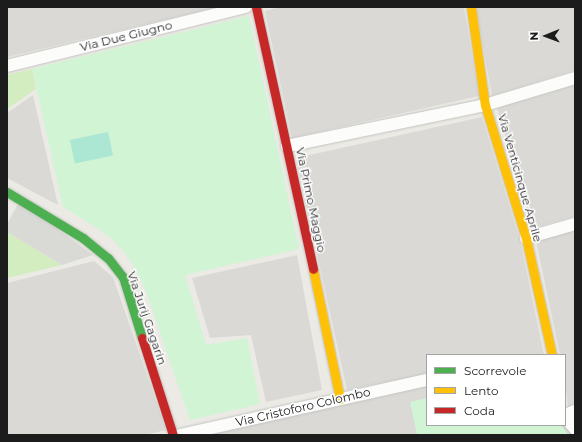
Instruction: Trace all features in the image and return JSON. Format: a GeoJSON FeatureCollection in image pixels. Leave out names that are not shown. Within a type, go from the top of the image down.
{"type":"FeatureCollection","features":[{"type":"Feature","properties":{"kind":"street","name":"Via Due Giugno"},"geometry":{"type":"LineString","coordinates":[[7,66],[246,7]]}},
{"type":"Feature","properties":{"kind":"street","name":"Via Primo Maggio"},"geometry":{"type":"LineString","coordinates":[[256,7],[340,399]]}},
{"type":"Feature","properties":{"kind":"street","name":"Via Venticinque Aprile"},"geometry":{"type":"LineString","coordinates":[[471,7],[485,105],[526,238],[552,354]]}},
{"type":"Feature","properties":{"kind":"street"},"geometry":{"type":"LineString","coordinates":[[287,146],[485,105],[575,78]]}},
{"type":"Feature","properties":{"kind":"street","name":"Via Jurij Gagarin"},"geometry":{"type":"LineString","coordinates":[[7,192],[83,238],[108,258],[123,277],[173,435]]}},
{"type":"Feature","properties":{"kind":"street"},"geometry":{"type":"LineString","coordinates":[[526,238],[575,224]]}},
{"type":"Feature","properties":{"kind":"street","name":"Via Cristoforo Colombo"},"geometry":{"type":"LineString","coordinates":[[180,435],[426,380]]}},
{"type":"Feature","properties":{"kind":"street"},"geometry":{"type":"LineString","coordinates":[[566,416],[575,411]]}},
{"type":"Feature","properties":{"kind":"street"},"geometry":{"type":"LineString","coordinates":[[566,417],[575,429]]}},
{"type":"Feature","properties":{"kind":"shaded area"},"geometry":{"type":"Polygon","coordinates":[[[7,7],[218,7],[7,57],[7,7]]]}},
{"type":"Feature","properties":{"kind":"shaded area"},"geometry":{"type":"Polygon","coordinates":[[[281,7],[464,7],[479,96],[292,138],[265,11],[281,7]]]}},
{"type":"Feature","properties":{"kind":"shaded area"},"geometry":{"type":"Polygon","coordinates":[[[476,7],[575,7],[575,70],[492,96],[476,7]]]}},
{"type":"Feature","properties":{"kind":"shaded area"},"geometry":{"type":"Polygon","coordinates":[[[575,85],[575,216],[533,228],[497,108],[575,85]]]}},
{"type":"Feature","properties":{"kind":"shaded area"},"geometry":{"type":"Polygon","coordinates":[[[33,95],[58,205],[7,178],[7,113],[33,95]]]}},
{"type":"Feature","properties":{"kind":"shaded area"},"geometry":{"type":"Polygon","coordinates":[[[482,117],[520,240],[544,354],[426,354],[426,374],[347,390],[296,158],[482,117]]]}},
{"type":"Feature","properties":{"kind":"shaded area"},"geometry":{"type":"Polygon","coordinates":[[[18,204],[52,225],[93,255],[62,265],[7,232],[7,224],[18,204]]]}},
{"type":"Feature","properties":{"kind":"shaded area"},"geometry":{"type":"Polygon","coordinates":[[[575,230],[575,406],[568,408],[566,389],[566,354],[560,354],[536,241],[575,230]]]}},
{"type":"Feature","properties":{"kind":"shaded area"},"geometry":{"type":"Polygon","coordinates":[[[297,255],[322,390],[266,402],[251,335],[210,338],[192,278],[297,255]]]}},
{"type":"Feature","properties":{"kind":"shaded area"},"geometry":{"type":"Polygon","coordinates":[[[94,261],[113,277],[166,430],[144,435],[7,435],[7,283],[94,261]]]}},
{"type":"Feature","properties":{"kind":"shaded area"},"geometry":{"type":"Polygon","coordinates":[[[426,384],[426,426],[566,426],[575,435],[190,435],[426,384]]]}},
{"type":"Feature","properties":{"kind":"green space"},"geometry":{"type":"Polygon","coordinates":[[[249,16],[299,249],[185,275],[206,345],[247,338],[260,404],[190,420],[147,294],[136,270],[125,253],[112,239],[99,229],[63,207],[32,69],[249,16]]]}},
{"type":"Feature","properties":{"kind":"green space"},"geometry":{"type":"Polygon","coordinates":[[[32,69],[36,89],[7,109],[7,75],[32,69]]]}},
{"type":"Feature","properties":{"kind":"green space"},"geometry":{"type":"Polygon","coordinates":[[[108,132],[113,155],[75,164],[70,140],[108,132]]]}},
{"type":"Feature","properties":{"kind":"green space"},"geometry":{"type":"Polygon","coordinates":[[[7,232],[62,265],[7,278],[7,232]]]}},
{"type":"Feature","properties":{"kind":"green space"},"geometry":{"type":"Polygon","coordinates":[[[426,398],[426,426],[562,426],[568,435],[417,435],[410,402],[426,398]]]}},
{"type":"Feature","properties":{"kind":"traffic: fast"},"geometry":{"type":"LineString","coordinates":[[7,192],[83,238],[108,258],[123,277],[142,338]]}},
{"type":"Feature","properties":{"kind":"traffic: slow"},"geometry":{"type":"LineString","coordinates":[[471,7],[485,105],[526,238],[552,354]]}},
{"type":"Feature","properties":{"kind":"traffic: slow"},"geometry":{"type":"LineString","coordinates":[[313,269],[340,399]]}},
{"type":"Feature","properties":{"kind":"traffic: jam"},"geometry":{"type":"LineString","coordinates":[[256,7],[313,269]]}},
{"type":"Feature","properties":{"kind":"traffic: jam"},"geometry":{"type":"LineString","coordinates":[[142,338],[173,435]]}}]}
